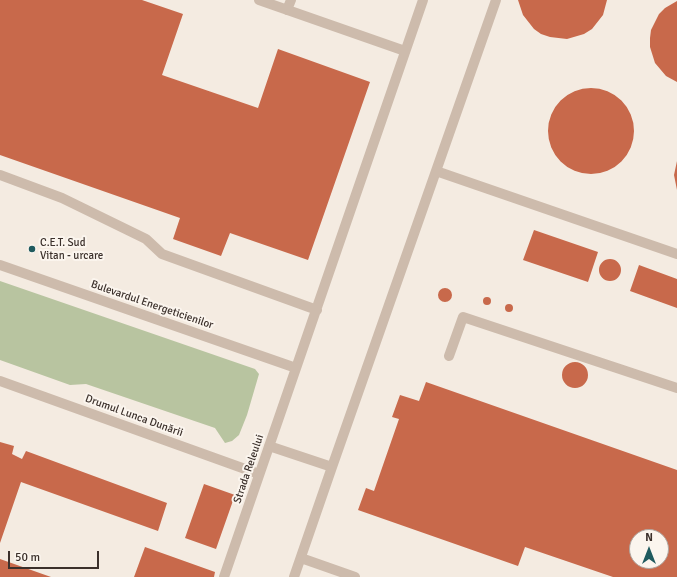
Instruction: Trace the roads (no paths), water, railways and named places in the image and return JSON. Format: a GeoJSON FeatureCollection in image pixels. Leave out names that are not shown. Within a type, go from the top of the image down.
{"type":"FeatureCollection","features":[{"type":"Feature","properties":{"kind":"street"},"geometry":{"type":"LineString","coordinates":[[259,0],[289,5],[405,51]]}},
{"type":"Feature","properties":{"kind":"street","name":"Strada Releului"},"geometry":{"type":"LineString","coordinates":[[224,577],[423,0]]}},
{"type":"Feature","properties":{"kind":"street"},"geometry":{"type":"LineString","coordinates":[[294,577],[496,0]]}},
{"type":"Feature","properties":{"kind":"street"},"geometry":{"type":"LineString","coordinates":[[436,171],[677,254]]}},
{"type":"Feature","properties":{"kind":"street"},"geometry":{"type":"LineString","coordinates":[[0,175],[62,198],[146,239],[162,254],[317,310]]}},
{"type":"Feature","properties":{"kind":"street","name":"Bulevardul Energeticienilor"},"geometry":{"type":"LineString","coordinates":[[0,265],[296,368]]}},
{"type":"Feature","properties":{"kind":"street"},"geometry":{"type":"LineString","coordinates":[[449,356],[463,317],[677,388]]}},
{"type":"Feature","properties":{"kind":"street","name":"Drumul Lunca Dunării"},"geometry":{"type":"LineString","coordinates":[[0,381],[259,474]]}},
{"type":"Feature","properties":{"kind":"street"},"geometry":{"type":"LineString","coordinates":[[269,446],[332,467]]}},
{"type":"Feature","properties":{"kind":"street"},"geometry":{"type":"LineString","coordinates":[[301,558],[355,577]]}},
{"type":"Feature","properties":{"kind":"place","name":"C.E.T. Sud Vitan - urcare"},"geometry":{"type":"Point","coordinates":[32,249]}}]}
